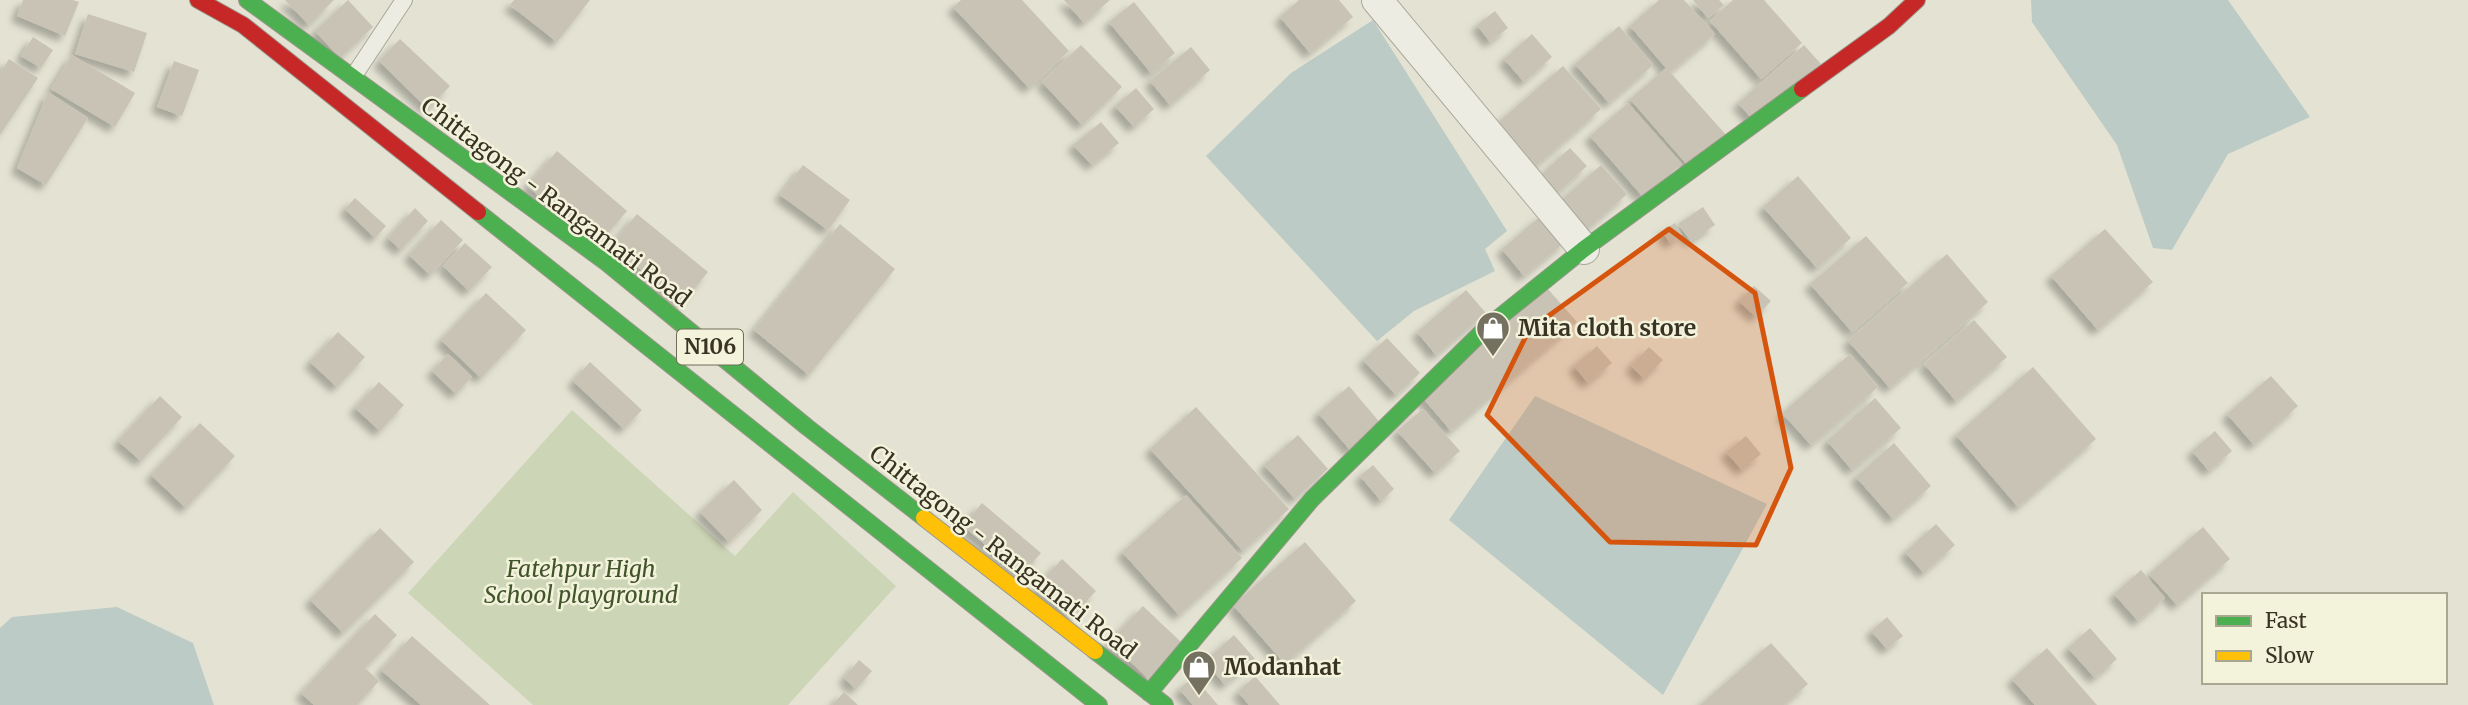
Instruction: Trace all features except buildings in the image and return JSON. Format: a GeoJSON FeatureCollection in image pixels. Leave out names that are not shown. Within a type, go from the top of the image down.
{"type":"FeatureCollection","features":[{"type":"Feature","properties":{"kind":"main road","name":"N106"},"geometry":{"type":"LineString","coordinates":[[198,0],[243,25],[1099,705]]}},
{"type":"Feature","properties":{"kind":"main road","name":"Chittagong - Rangamati Road"},"geometry":{"type":"LineString","coordinates":[[247,0],[607,263],[807,427],[1165,705]]}},
{"type":"Feature","properties":{"kind":"main road"},"geometry":{"type":"LineString","coordinates":[[1149,693],[1312,499],[1486,328],[1584,249],[1889,26],[1916,0]]}},
{"type":"Feature","properties":{"kind":"street"},"geometry":{"type":"LineString","coordinates":[[1377,0],[1584,249]]}},
{"type":"Feature","properties":{"kind":"lane"},"geometry":{"type":"LineString","coordinates":[[352,79],[404,0]]}},
{"type":"Feature","properties":{"kind":"highlighted area"},"geometry":{"type":"Polygon","coordinates":[[[1669,229],[1755,293],[1791,468],[1756,545],[1610,542],[1487,415],[1529,330],[1669,229]]]}},
{"type":"Feature","properties":{"kind":"green space","name":"Fatehpur High School playground"},"geometry":{"type":"Polygon","coordinates":[[[572,410],[735,556],[793,492],[896,586],[788,705],[533,705],[408,593],[572,410]]]}},
{"type":"Feature","properties":{"kind":"shaded area"},"geometry":{"type":"Polygon","coordinates":[[[2031,0],[2228,0],[2310,117],[2228,154],[2172,250],[2153,248],[2117,145],[2032,22],[2031,0]]]}},
{"type":"Feature","properties":{"kind":"shaded area"},"geometry":{"type":"Polygon","coordinates":[[[1373,20],[1507,231],[1485,249],[1495,271],[1414,311],[1377,341],[1206,156],[1291,73],[1373,20]]]}},
{"type":"Feature","properties":{"kind":"shaded area"},"geometry":{"type":"Polygon","coordinates":[[[1535,396],[1767,504],[1663,695],[1449,520],[1535,396]]]}},
{"type":"Feature","properties":{"kind":"shaded area"},"geometry":{"type":"Polygon","coordinates":[[[117,607],[193,643],[214,705],[0,705],[0,628],[12,617],[117,607]]]}},
{"type":"Feature","properties":{"kind":"traffic: fast"},"geometry":{"type":"LineString","coordinates":[[247,0],[607,263],[807,427],[924,518]]}},
{"type":"Feature","properties":{"kind":"traffic: fast"},"geometry":{"type":"LineString","coordinates":[[1149,693],[1312,499],[1486,328],[1584,249],[1802,89]]}},
{"type":"Feature","properties":{"kind":"traffic: fast"},"geometry":{"type":"LineString","coordinates":[[478,212],[1099,705]]}},
{"type":"Feature","properties":{"kind":"traffic: fast"},"geometry":{"type":"LineString","coordinates":[[1095,651],[1165,705]]}},
{"type":"Feature","properties":{"kind":"traffic: slow"},"geometry":{"type":"LineString","coordinates":[[924,518],[1095,651]]}},
{"type":"Feature","properties":{"kind":"traffic: jam"},"geometry":{"type":"LineString","coordinates":[[198,0],[243,25],[478,212]]}},
{"type":"Feature","properties":{"kind":"traffic: jam"},"geometry":{"type":"LineString","coordinates":[[1802,89],[1889,26],[1917,0]]}},
{"type":"Feature","properties":{"kind":"place","name":"Mita cloth store"},"geometry":{"type":"Point","coordinates":[1493,358]}},
{"type":"Feature","properties":{"kind":"place","name":"Modanhat"},"geometry":{"type":"Point","coordinates":[1199,697]}}]}
